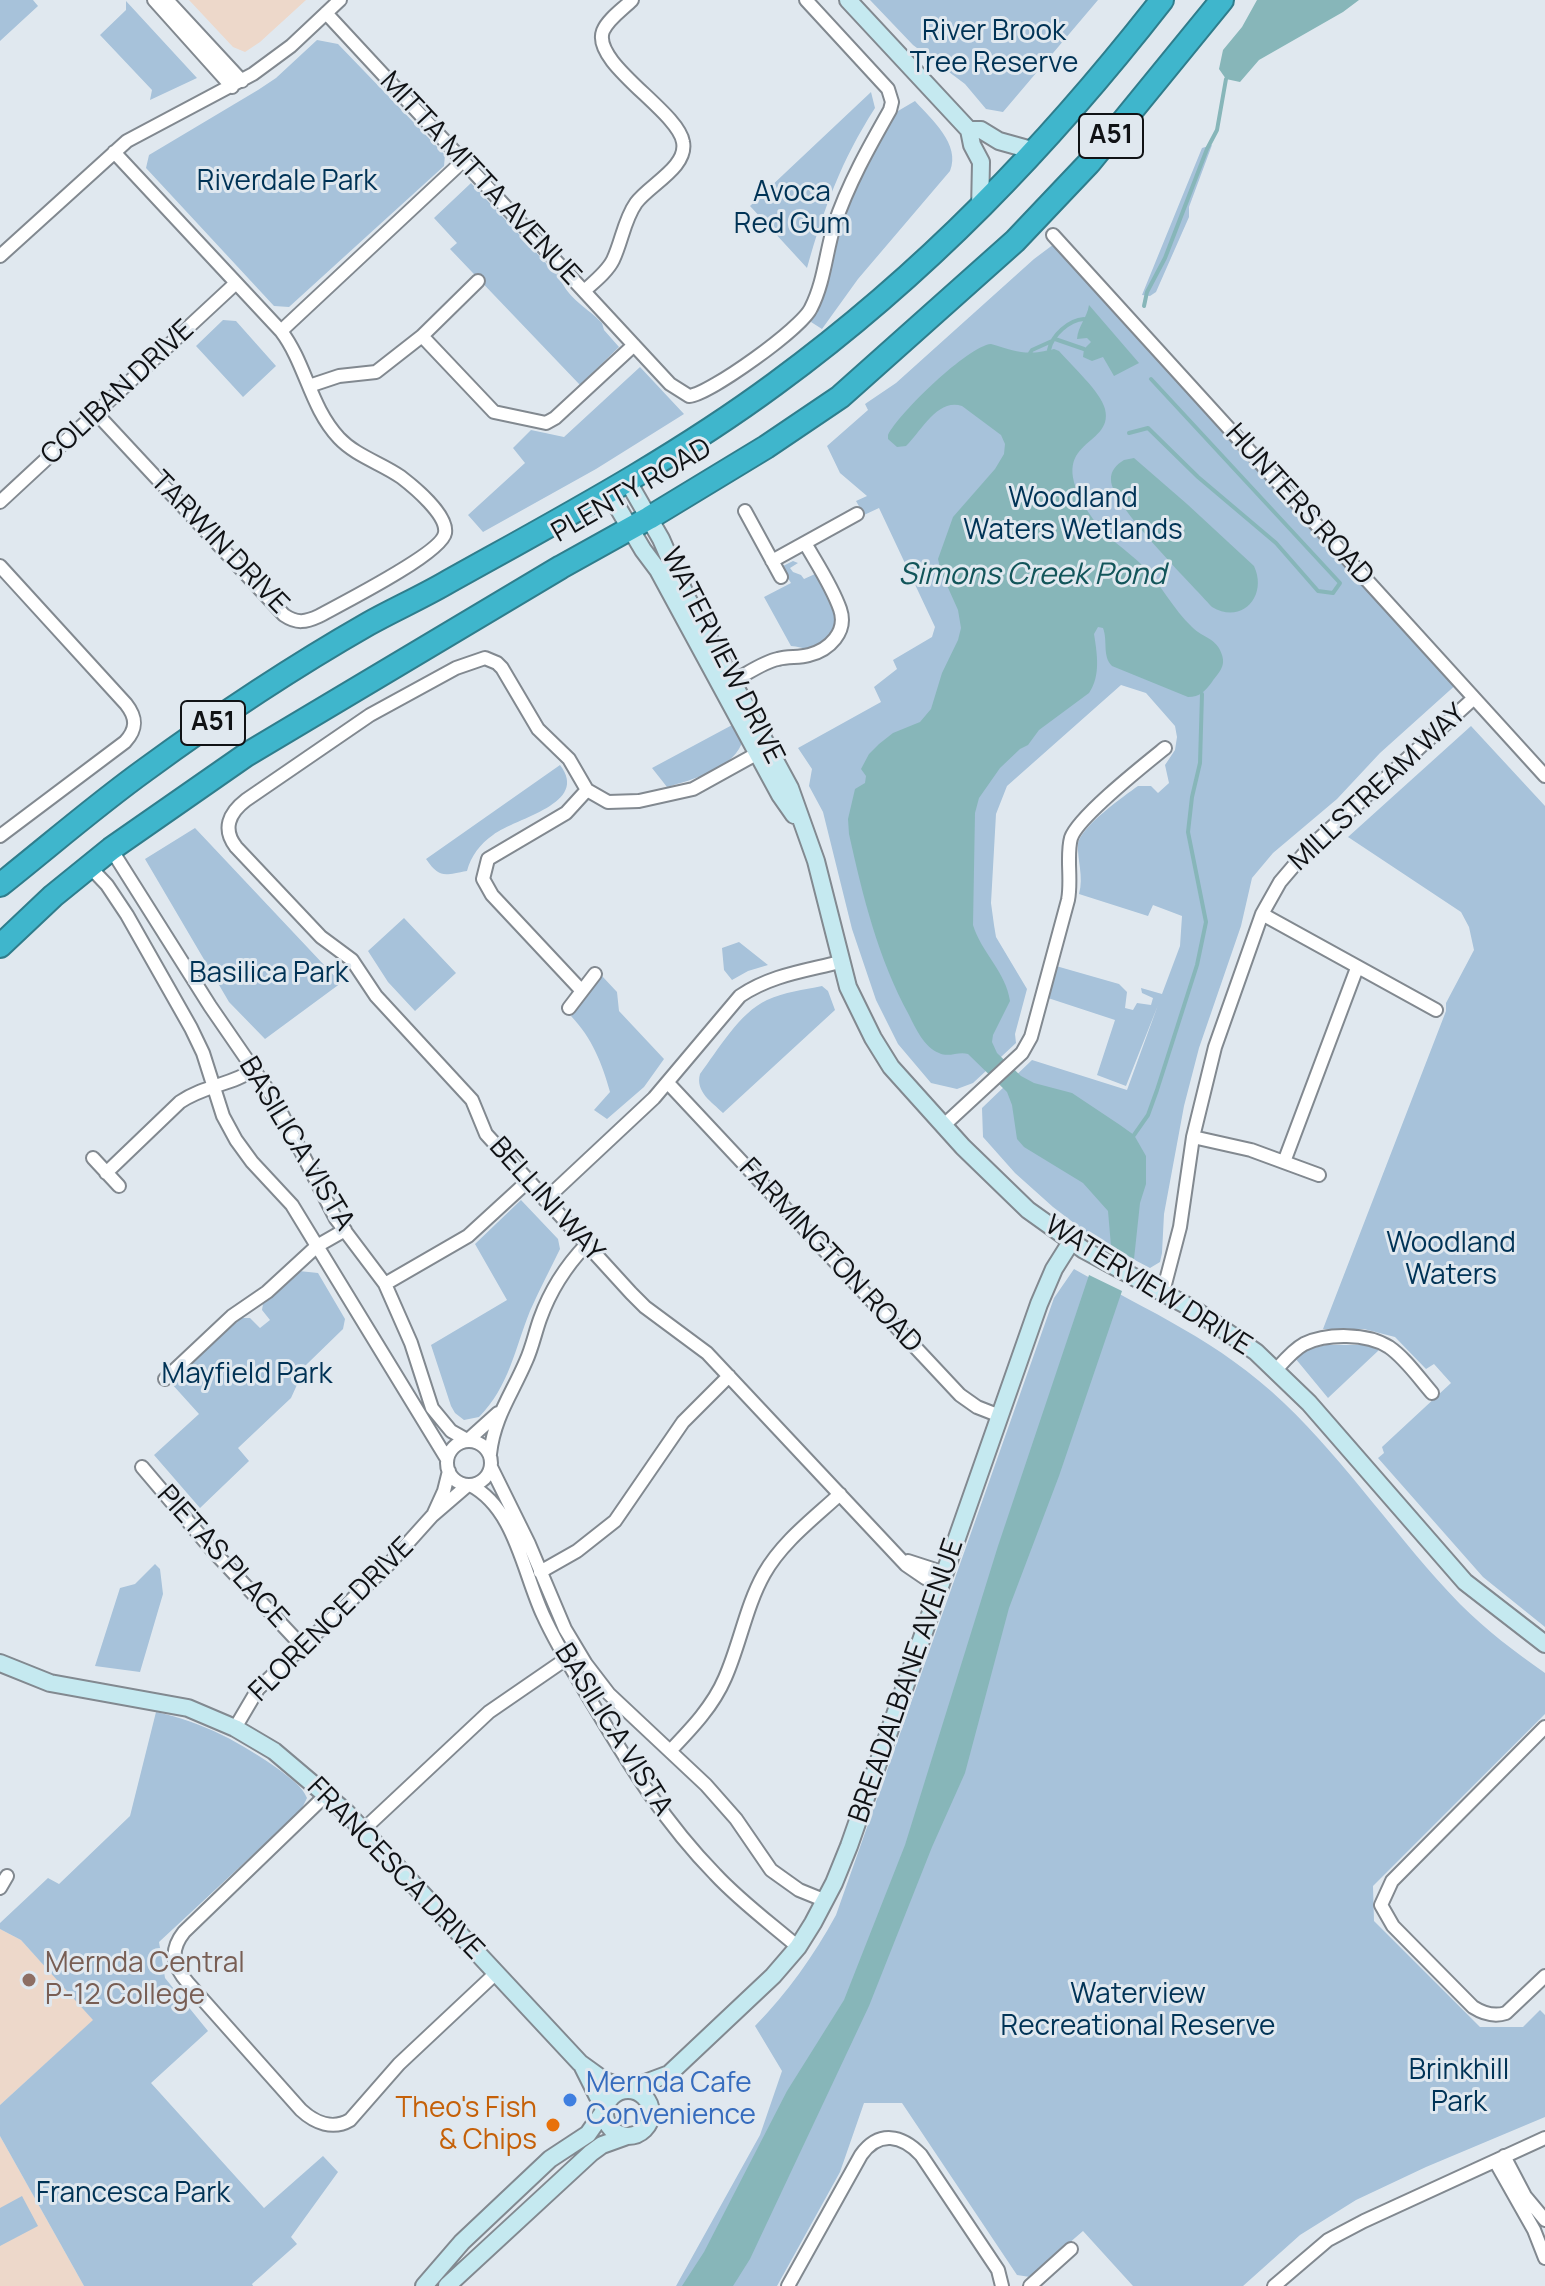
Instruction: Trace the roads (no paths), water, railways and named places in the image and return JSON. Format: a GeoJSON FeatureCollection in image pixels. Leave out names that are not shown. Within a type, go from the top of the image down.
{"type":"FeatureCollection","features":[{"type":"Feature","properties":{"kind":"highway","name":"PLENTY ROAD"},"geometry":{"type":"LineString","coordinates":[[0,885],[144,770],[259,691],[368,624],[443,585],[617,485],[773,386],[850,327],[980,211],[1035,151],[1162,0]]}},
{"type":"Feature","properties":{"kind":"highway","name":"PLENTY ROAD"},"geometry":{"type":"LineString","coordinates":[[0,946],[53,896],[111,849],[246,755],[640,523],[766,447],[840,397],[991,265],[1089,163],[1222,0]]}},
{"type":"Feature","properties":{"kind":"street"},"geometry":{"type":"LineString","coordinates":[[154,0],[237,84]]}},
{"type":"Feature","properties":{"kind":"street"},"geometry":{"type":"LineString","coordinates":[[167,0],[237,84]]}},
{"type":"Feature","properties":{"kind":"street"},"geometry":{"type":"LineString","coordinates":[[0,256],[114,152],[164,120],[237,84],[273,60],[340,0]]}},
{"type":"Feature","properties":{"kind":"street"},"geometry":{"type":"LineString","coordinates":[[584,291],[604,273],[614,258],[636,203],[678,161],[683,149],[678,131],[612,60],[602,43],[608,23],[632,0]]}},
{"type":"Feature","properties":{"kind":"street","name":"MITTA MITTA AVENUE"},"geometry":{"type":"LineString","coordinates":[[326,13],[670,384],[683,394],[694,395],[707,390],[794,330],[811,309],[846,195],[892,102],[882,81],[806,0]]}},
{"type":"Feature","properties":{"kind":"street"},"geometry":{"type":"LineString","coordinates":[[848,0],[969,130],[972,145],[981,162],[980,211]]}},
{"type":"Feature","properties":{"kind":"street"},"geometry":{"type":"LineString","coordinates":[[969,130],[981,130],[999,141],[1035,151]]}},
{"type":"Feature","properties":{"kind":"street","name":"TARWIN DRIVE"},"geometry":{"type":"LineString","coordinates":[[96,413],[284,615],[301,622],[319,616],[426,555],[439,545],[445,533],[438,513],[417,491],[395,473],[339,438],[323,416],[293,347],[281,331],[114,152]]}},
{"type":"Feature","properties":{"kind":"street"},"geometry":{"type":"LineString","coordinates":[[281,331],[463,161]]}},
{"type":"Feature","properties":{"kind":"street","name":"HUNTERS ROAD"},"geometry":{"type":"LineString","coordinates":[[1053,235],[1545,776]]}},
{"type":"Feature","properties":{"kind":"street"},"geometry":{"type":"LineString","coordinates":[[309,386],[339,376],[376,372],[422,336],[478,281]]}},
{"type":"Feature","properties":{"kind":"street","name":"COLIBAN DRIVE"},"geometry":{"type":"LineString","coordinates":[[0,502],[236,283]]}},
{"type":"Feature","properties":{"kind":"street"},"geometry":{"type":"LineString","coordinates":[[422,336],[494,412],[540,423],[550,422],[634,345]]}},
{"type":"Feature","properties":{"kind":"street","name":"WATERVIEW DRIVE"},"geometry":{"type":"LineString","coordinates":[[617,485],[686,596],[727,684],[763,750],[790,788],[808,836],[850,992],[873,1038],[915,1096],[1028,1210],[1093,1256],[1229,1331],[1276,1370],[1309,1403],[1465,1582],[1545,1644]]}},
{"type":"Feature","properties":{"kind":"street"},"geometry":{"type":"LineString","coordinates":[[745,511],[781,577]]}},
{"type":"Feature","properties":{"kind":"street"},"geometry":{"type":"LineString","coordinates":[[772,561],[857,514]]}},
{"type":"Feature","properties":{"kind":"street"},"geometry":{"type":"LineString","coordinates":[[727,684],[776,659],[810,655],[822,650],[840,631],[840,608],[805,543]]}},
{"type":"Feature","properties":{"kind":"street"},"geometry":{"type":"LineString","coordinates":[[0,566],[126,704],[135,724],[125,742],[5,832],[0,818]]}},
{"type":"Feature","properties":{"kind":"street"},"geometry":{"type":"LineString","coordinates":[[0,575],[17,586]]}},
{"type":"Feature","properties":{"kind":"street","name":"BELLINI WAY"},"geometry":{"type":"LineString","coordinates":[[587,790],[569,759],[538,729],[502,668],[485,658],[467,662],[370,715],[246,800],[228,821],[229,834],[236,847],[321,937],[352,960],[376,996],[472,1100],[486,1134],[645,1307],[699,1346],[897,1557],[943,1578]]}},
{"type":"Feature","properties":{"kind":"street","name":"MILLSTREAM WAY"},"geometry":{"type":"LineString","coordinates":[[1163,1292],[1180,1227],[1193,1137],[1215,1047],[1262,914],[1280,882],[1309,848],[1474,698]]}},
{"type":"Feature","properties":{"kind":"street"},"geometry":{"type":"LineString","coordinates":[[943,1126],[1022,1053],[1031,1037],[1068,900],[1073,834],[1092,812],[1165,748]]}},
{"type":"Feature","properties":{"kind":"street"},"geometry":{"type":"LineString","coordinates":[[581,990],[492,895],[483,879],[485,864],[492,855],[566,813],[587,790],[599,799],[619,803],[664,796],[693,789],[763,750]]}},
{"type":"Feature","properties":{"kind":"street","name":"BASILICA VISTA"},"geometry":{"type":"LineString","coordinates":[[111,849],[210,1006],[255,1069],[296,1139],[326,1204],[385,1284],[411,1343],[432,1408],[451,1431],[468,1440]]}},
{"type":"Feature","properties":{"kind":"street","name":"BASILICA VISTA"},"geometry":{"type":"LineString","coordinates":[[90,867],[107,885],[127,915],[191,1028],[214,1084],[223,1116],[236,1140],[292,1205],[448,1465]]}},
{"type":"Feature","properties":{"kind":"street"},"geometry":{"type":"LineString","coordinates":[[1262,914],[1436,1010]]}},
{"type":"Feature","properties":{"kind":"street"},"geometry":{"type":"LineString","coordinates":[[545,1200],[668,1083],[740,996],[758,984],[784,975],[840,962]]}},
{"type":"Feature","properties":{"kind":"street"},"geometry":{"type":"LineString","coordinates":[[1284,1162],[1357,968]]}},
{"type":"Feature","properties":{"kind":"street"},"geometry":{"type":"LineString","coordinates":[[569,1008],[595,974]]}},
{"type":"Feature","properties":{"kind":"street"},"geometry":{"type":"LineString","coordinates":[[106,1173],[180,1102],[193,1093],[242,1077],[255,1069]]}},
{"type":"Feature","properties":{"kind":"street","name":"FARMINGTON ROAD"},"geometry":{"type":"LineString","coordinates":[[668,1083],[960,1395],[977,1407],[1000,1416]]}},
{"type":"Feature","properties":{"kind":"street"},"geometry":{"type":"LineString","coordinates":[[1193,1137],[1251,1150],[1319,1175]]}},
{"type":"Feature","properties":{"kind":"street"},"geometry":{"type":"LineString","coordinates":[[93,1158],[119,1186]]}},
{"type":"Feature","properties":{"kind":"street"},"geometry":{"type":"LineString","coordinates":[[385,1284],[468,1236],[527,1182]]}},
{"type":"Feature","properties":{"kind":"street"},"geometry":{"type":"LineString","coordinates":[[165,1379],[232,1316],[267,1292],[317,1246],[345,1230]]}},
{"type":"Feature","properties":{"kind":"street","name":"BREADALBANE AVENUE"},"geometry":{"type":"LineString","coordinates":[[651,2112],[669,2074],[773,1976],[798,1947],[826,1901],[849,1846],[1039,1304],[1054,1269],[1071,1242]]}},
{"type":"Feature","properties":{"kind":"street"},"geometry":{"type":"LineString","coordinates":[[500,1412],[468,1440],[454,1446],[448,1465],[456,1481],[469,1485],[484,1479],[490,1460],[492,1433],[529,1356],[540,1319],[560,1276],[586,1245]]}},
{"type":"Feature","properties":{"kind":"street"},"geometry":{"type":"LineString","coordinates":[[1276,1370],[1300,1346],[1314,1340],[1356,1337],[1374,1340],[1395,1351],[1432,1393]]}},
{"type":"Feature","properties":{"kind":"street"},"geometry":{"type":"LineString","coordinates":[[540,1572],[577,1551],[615,1521],[683,1422],[729,1376]]}},
{"type":"Feature","properties":{"kind":"street"},"geometry":{"type":"LineString","coordinates":[[468,1440],[481,1444],[490,1460]]}},
{"type":"Feature","properties":{"kind":"street","name":"BASILICA VISTA"},"geometry":{"type":"LineString","coordinates":[[490,1460],[565,1629],[586,1664],[609,1694],[641,1727],[706,1785],[736,1819],[771,1870],[799,1890],[826,1901]]}},
{"type":"Feature","properties":{"kind":"street","name":"FLORENCE DRIVE"},"geometry":{"type":"LineString","coordinates":[[432,1516],[444,1491],[448,1465]]}},
{"type":"Feature","properties":{"kind":"street","name":"PIETAS PLACE"},"geometry":{"type":"LineString","coordinates":[[142,1467],[214,1552],[302,1646]]}},
{"type":"Feature","properties":{"kind":"street","name":"BASILICA VISTA"},"geometry":{"type":"LineString","coordinates":[[469,1485],[494,1502],[504,1519],[543,1616],[566,1659],[666,1818],[715,1874],[798,1947]]}},
{"type":"Feature","properties":{"kind":"street","name":"FLORENCE DRIVE"},"geometry":{"type":"LineString","coordinates":[[235,1728],[258,1689],[402,1551],[432,1516],[469,1485]]}},
{"type":"Feature","properties":{"kind":"street"},"geometry":{"type":"LineString","coordinates":[[670,1751],[703,1716],[718,1693],[754,1596],[771,1563],[790,1540],[840,1494]]}},
{"type":"Feature","properties":{"kind":"street"},"geometry":{"type":"LineString","coordinates":[[363,1830],[489,1712],[566,1659]]}},
{"type":"Feature","properties":{"kind":"street","name":"FRANCESCA DRIVE"},"geometry":{"type":"LineString","coordinates":[[0,1663],[50,1683],[188,1708],[235,1728],[274,1751],[327,1794],[363,1830],[580,2063],[605,2081],[628,2089]]}},
{"type":"Feature","properties":{"kind":"street"},"geometry":{"type":"LineString","coordinates":[[1545,1727],[1392,1881],[1381,1905],[1393,1926],[1473,2007],[1484,2013],[1506,2013],[1545,1976]]}},
{"type":"Feature","properties":{"kind":"street"},"geometry":{"type":"LineString","coordinates":[[327,1794],[184,1932],[176,1943],[174,1957],[178,1972],[301,2110],[323,2124],[344,2124],[350,2120],[399,2064],[496,1973]]}},
{"type":"Feature","properties":{"kind":"street"},"geometry":{"type":"LineString","coordinates":[[0,1888],[7,1876]]}},
{"type":"Feature","properties":{"kind":"street","name":"FRANCESCA DRIVE"},"geometry":{"type":"LineString","coordinates":[[580,2063],[604,2110]]}},
{"type":"Feature","properties":{"kind":"street","name":"BREADALBANE AVENUE"},"geometry":{"type":"LineString","coordinates":[[628,2089],[669,2074]]}},
{"type":"Feature","properties":{"kind":"street"},"geometry":{"type":"LineString","coordinates":[[424,2286],[442,2262],[550,2159],[588,2134],[612,2095],[628,2089],[647,2099],[651,2112],[643,2131],[602,2145],[591,2153],[456,2283],[442,2262]]}},
{"type":"Feature","properties":{"kind":"street"},"geometry":{"type":"LineString","coordinates":[[604,2110],[613,2131],[627,2136]]}},
{"type":"Feature","properties":{"kind":"street"},"geometry":{"type":"LineString","coordinates":[[788,2286],[861,2155],[873,2143],[891,2137],[911,2145],[921,2155],[998,2270],[1002,2286]]}},
{"type":"Feature","properties":{"kind":"street"},"geometry":{"type":"LineString","coordinates":[[1274,2286],[1328,2240],[1545,2138]]}},
{"type":"Feature","properties":{"kind":"street"},"geometry":{"type":"LineString","coordinates":[[1499,2159],[1545,2220]]}},
{"type":"Feature","properties":{"kind":"street"},"geometry":{"type":"LineString","coordinates":[[1499,2159],[1543,2242],[1545,2258]]}},
{"type":"Feature","properties":{"kind":"street"},"geometry":{"type":"LineString","coordinates":[[1030,2286],[1071,2249]]}},
{"type":"Feature","properties":{"kind":"water"},"geometry":{"type":"Polygon","coordinates":[[[1257,0],[1359,0],[1259,60],[1240,82],[1226,79],[1219,69],[1223,50],[1242,27],[1257,0]]]}},
{"type":"Feature","properties":{"kind":"water"},"geometry":{"type":"Polygon","coordinates":[[[1089,305],[1139,363],[1114,376],[1103,357],[1092,361],[1083,357],[1084,349],[1091,342],[1087,338],[1077,339],[1089,305]]]}},
{"type":"Feature","properties":{"kind":"water","name":"Simons Creek Pond"},"geometry":{"type":"Polygon","coordinates":[[[991,344],[1022,352],[1059,351],[1098,395],[1105,409],[1105,422],[1075,459],[1073,473],[1078,492],[1098,526],[1142,565],[1185,620],[1217,645],[1223,659],[1221,670],[1207,688],[1199,695],[1188,697],[1112,666],[1107,658],[1103,628],[1098,627],[1094,634],[1097,672],[1089,693],[1039,730],[1028,745],[1000,768],[979,798],[975,813],[973,925],[1004,981],[1010,1001],[992,1042],[997,1053],[1021,1076],[1034,1083],[1072,1093],[1134,1135],[1146,1156],[1146,1184],[1140,1203],[1134,1259],[1111,1246],[1108,1211],[1083,1183],[1024,1147],[1017,1139],[1007,1092],[968,1054],[943,1054],[921,1037],[880,949],[849,834],[848,819],[855,789],[865,783],[866,776],[861,769],[869,754],[893,733],[920,722],[931,709],[961,628],[958,610],[938,559],[953,517],[995,469],[1004,454],[1005,444],[1001,435],[962,406],[953,405],[937,411],[906,446],[897,447],[888,435],[935,382],[967,356],[991,344]]]}},
{"type":"Feature","properties":{"kind":"water"},"geometry":{"type":"Polygon","coordinates":[[[1134,458],[1254,566],[1258,588],[1250,604],[1233,612],[1212,607],[1138,525],[1115,492],[1111,480],[1117,466],[1124,460],[1134,458]]]}},
{"type":"Feature","properties":{"kind":"water"},"geometry":{"type":"Polygon","coordinates":[[[1089,1275],[1122,1291],[1059,1476],[1009,1608],[965,1773],[869,2006],[750,2259],[733,2286],[682,2286],[704,2252],[787,2091],[844,2000],[905,1845],[998,1546],[1089,1275]]]}},
{"type":"Feature","properties":{"kind":"waterway"},"geometry":{"type":"LineString","coordinates":[[1144,306],[1147,292],[1165,258],[1217,130],[1226,79]]}},
{"type":"Feature","properties":{"kind":"waterway"},"geometry":{"type":"LineString","coordinates":[[1049,350],[1062,329],[1084,319]]}},
{"type":"Feature","properties":{"kind":"waterway"},"geometry":{"type":"LineString","coordinates":[[1055,339],[1084,349]]}},
{"type":"Feature","properties":{"kind":"waterway"},"geometry":{"type":"LineString","coordinates":[[1030,353],[1052,341]]}},
{"type":"Feature","properties":{"kind":"waterway"},"geometry":{"type":"LineString","coordinates":[[1129,433],[1148,428],[1198,477],[1276,543],[1318,591],[1333,593],[1340,583],[1151,379]]}},
{"type":"Feature","properties":{"kind":"waterway"},"geometry":{"type":"LineString","coordinates":[[1134,1135],[1148,1115],[1157,1090],[1197,965],[1206,922],[1188,832],[1200,763],[1202,694]]}},
{"type":"Feature","properties":{"kind":"place","name":"Mernda Central P-12 College"},"geometry":{"type":"Point","coordinates":[29,1980]}},
{"type":"Feature","properties":{"kind":"place","name":"Mernda Cafe Convenience"},"geometry":{"type":"Point","coordinates":[570,2100]}},
{"type":"Feature","properties":{"kind":"place","name":"Theo's Fish & Chips"},"geometry":{"type":"Point","coordinates":[553,2125]}},
{"type":"Feature","properties":{"kind":"park label","name":"River Brook Tree Reserve"},"geometry":{"type":"Point","coordinates":[994,48]}},
{"type":"Feature","properties":{"kind":"park label","name":"Riverdale Park"},"geometry":{"type":"Point","coordinates":[287,182]}},
{"type":"Feature","properties":{"kind":"park label","name":"Avoca Red Gum"},"geometry":{"type":"Point","coordinates":[792,209]}},
{"type":"Feature","properties":{"kind":"park label","name":"Woodland Waters Wetlands"},"geometry":{"type":"Point","coordinates":[1073,515]}},
{"type":"Feature","properties":{"kind":"park label","name":"Basilica Park"},"geometry":{"type":"Point","coordinates":[269,974]}},
{"type":"Feature","properties":{"kind":"park label","name":"Woodland Waters"},"geometry":{"type":"Point","coordinates":[1451,1260]}},
{"type":"Feature","properties":{"kind":"park label","name":"Mayfield Park"},"geometry":{"type":"Point","coordinates":[247,1375]}},
{"type":"Feature","properties":{"kind":"park label","name":"Waterview Recreational Reserve"},"geometry":{"type":"Point","coordinates":[1138,2011]}},
{"type":"Feature","properties":{"kind":"park label","name":"Brinkhill Park"},"geometry":{"type":"Point","coordinates":[1459,2087]}},
{"type":"Feature","properties":{"kind":"park label","name":"Francesca Park"},"geometry":{"type":"Point","coordinates":[133,2194]}}]}
